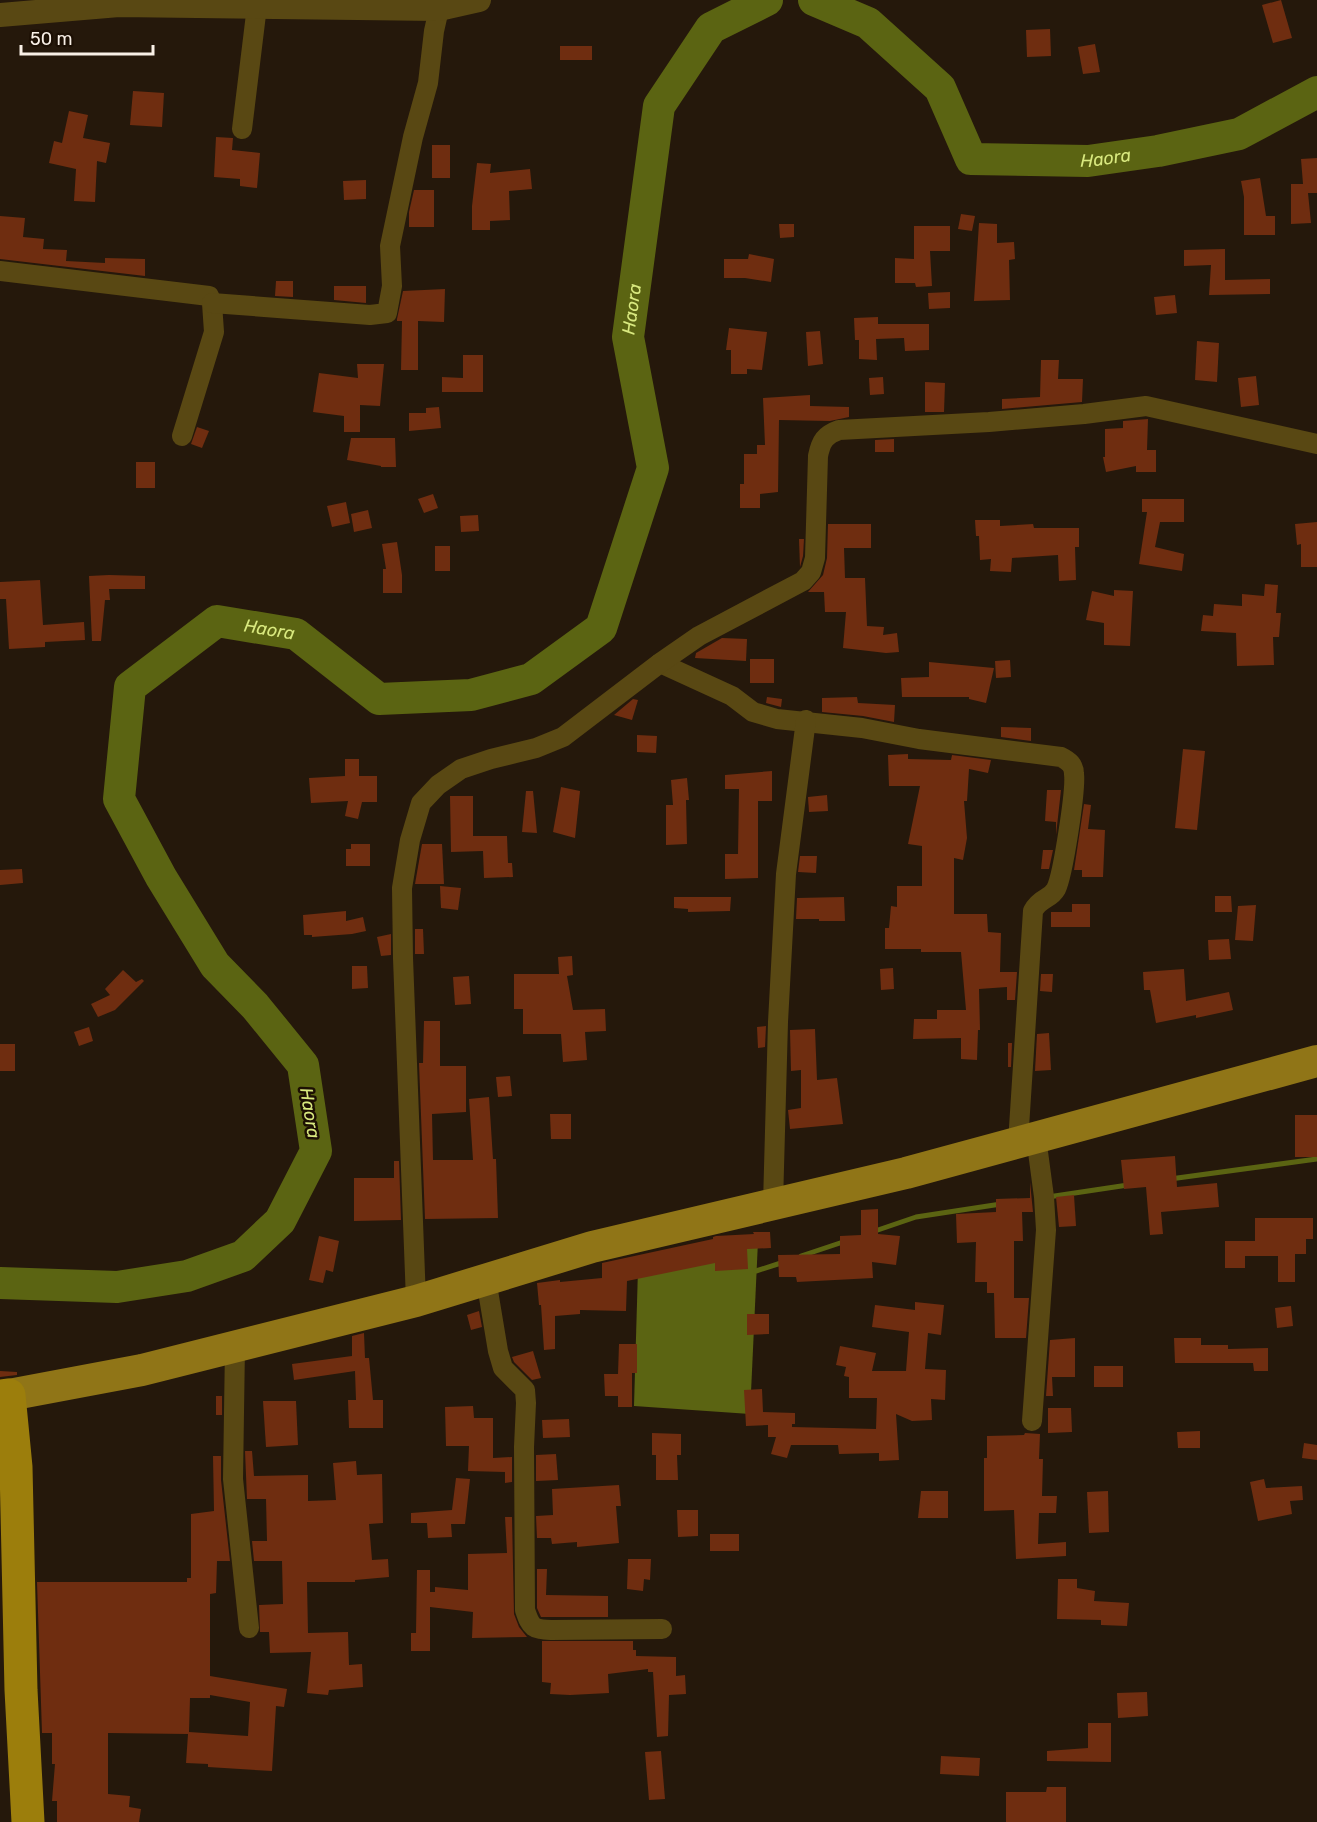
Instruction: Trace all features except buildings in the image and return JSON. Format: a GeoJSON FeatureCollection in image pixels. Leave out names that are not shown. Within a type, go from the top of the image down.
{"type":"FeatureCollection","features":[{"type":"Feature","properties":{"kind":"highway"},"geometry":{"type":"LineString","coordinates":[[4,1396],[16,1467],[21,1690],[28,1822]]}},
{"type":"Feature","properties":{"kind":"main road"},"geometry":{"type":"LineString","coordinates":[[4,1396],[142,1370],[416,1301],[592,1246],[906,1173],[1317,1061]]}},
{"type":"Feature","properties":{"kind":"street"},"geometry":{"type":"LineString","coordinates":[[0,15],[118,5],[439,9],[479,0]]}},
{"type":"Feature","properties":{"kind":"street"},"geometry":{"type":"LineString","coordinates":[[242,129],[257,6]]}},
{"type":"Feature","properties":{"kind":"street"},"geometry":{"type":"LineString","coordinates":[[212,303],[370,315],[387,313],[392,286],[390,246],[413,137],[428,83],[439,9]]}},
{"type":"Feature","properties":{"kind":"street"},"geometry":{"type":"LineString","coordinates":[[0,271],[209,296],[212,303],[214,332],[182,436]]}},
{"type":"Feature","properties":{"kind":"street"},"geometry":{"type":"LineString","coordinates":[[416,1301],[402,888],[410,840],[421,804],[438,785],[461,769],[536,748],[563,736],[699,636],[803,581],[811,572],[815,558],[818,456],[820,445],[828,434],[839,430],[989,422],[1146,406],[1317,444]]}},
{"type":"Feature","properties":{"kind":"street"},"geometry":{"type":"LineString","coordinates":[[660,663],[732,696],[753,712],[777,719],[806,720],[862,728],[919,739],[1061,757],[1070,761],[1075,772],[1060,876],[1055,891],[1038,902],[1034,911],[1027,1140],[1044,1197],[1046,1230],[1032,1421]]}},
{"type":"Feature","properties":{"kind":"street"},"geometry":{"type":"LineString","coordinates":[[773,1204],[786,874],[806,720]]}},
{"type":"Feature","properties":{"kind":"street"},"geometry":{"type":"LineString","coordinates":[[486,1279],[503,1368],[525,1390],[525,1610],[530,1624],[537,1629],[551,1630],[662,1629]]}},
{"type":"Feature","properties":{"kind":"street"},"geometry":{"type":"LineString","coordinates":[[235,1346],[233,1479],[249,1628]]}},
{"type":"Feature","properties":{"kind":"shaded area"},"geometry":{"type":"Polygon","coordinates":[[[758,1241],[750,1414],[634,1406],[638,1269],[758,1241]]]}},
{"type":"Feature","properties":{"kind":"waterway","name":"Haora"},"geometry":{"type":"LineString","coordinates":[[0,1283],[117,1287],[187,1276],[243,1256],[280,1221],[316,1151],[303,1065],[255,1006],[215,965],[161,877],[119,799],[130,687],[217,621],[296,634],[379,699],[471,695],[531,679],[601,628],[653,468],[628,337],[659,106],[711,28],[767,0]]}},
{"type":"Feature","properties":{"kind":"waterway","name":"Haora"},"geometry":{"type":"LineString","coordinates":[[814,0],[868,23],[940,88],[971,159],[1088,161],[1158,151],[1239,134],[1317,92]]}},
{"type":"Feature","properties":{"kind":"waterway"},"geometry":{"type":"LineString","coordinates":[[1170,1179],[1317,1159]]}},
{"type":"Feature","properties":{"kind":"waterway"},"geometry":{"type":"LineString","coordinates":[[1048,1197],[1128,1185]]}},
{"type":"Feature","properties":{"kind":"waterway"},"geometry":{"type":"LineString","coordinates":[[872,1232],[916,1217],[1001,1204]]}},
{"type":"Feature","properties":{"kind":"waterway"},"geometry":{"type":"LineString","coordinates":[[801,1256],[846,1241]]}},
{"type":"Feature","properties":{"kind":"waterway"},"geometry":{"type":"LineString","coordinates":[[756,1271],[784,1262]]}}]}
